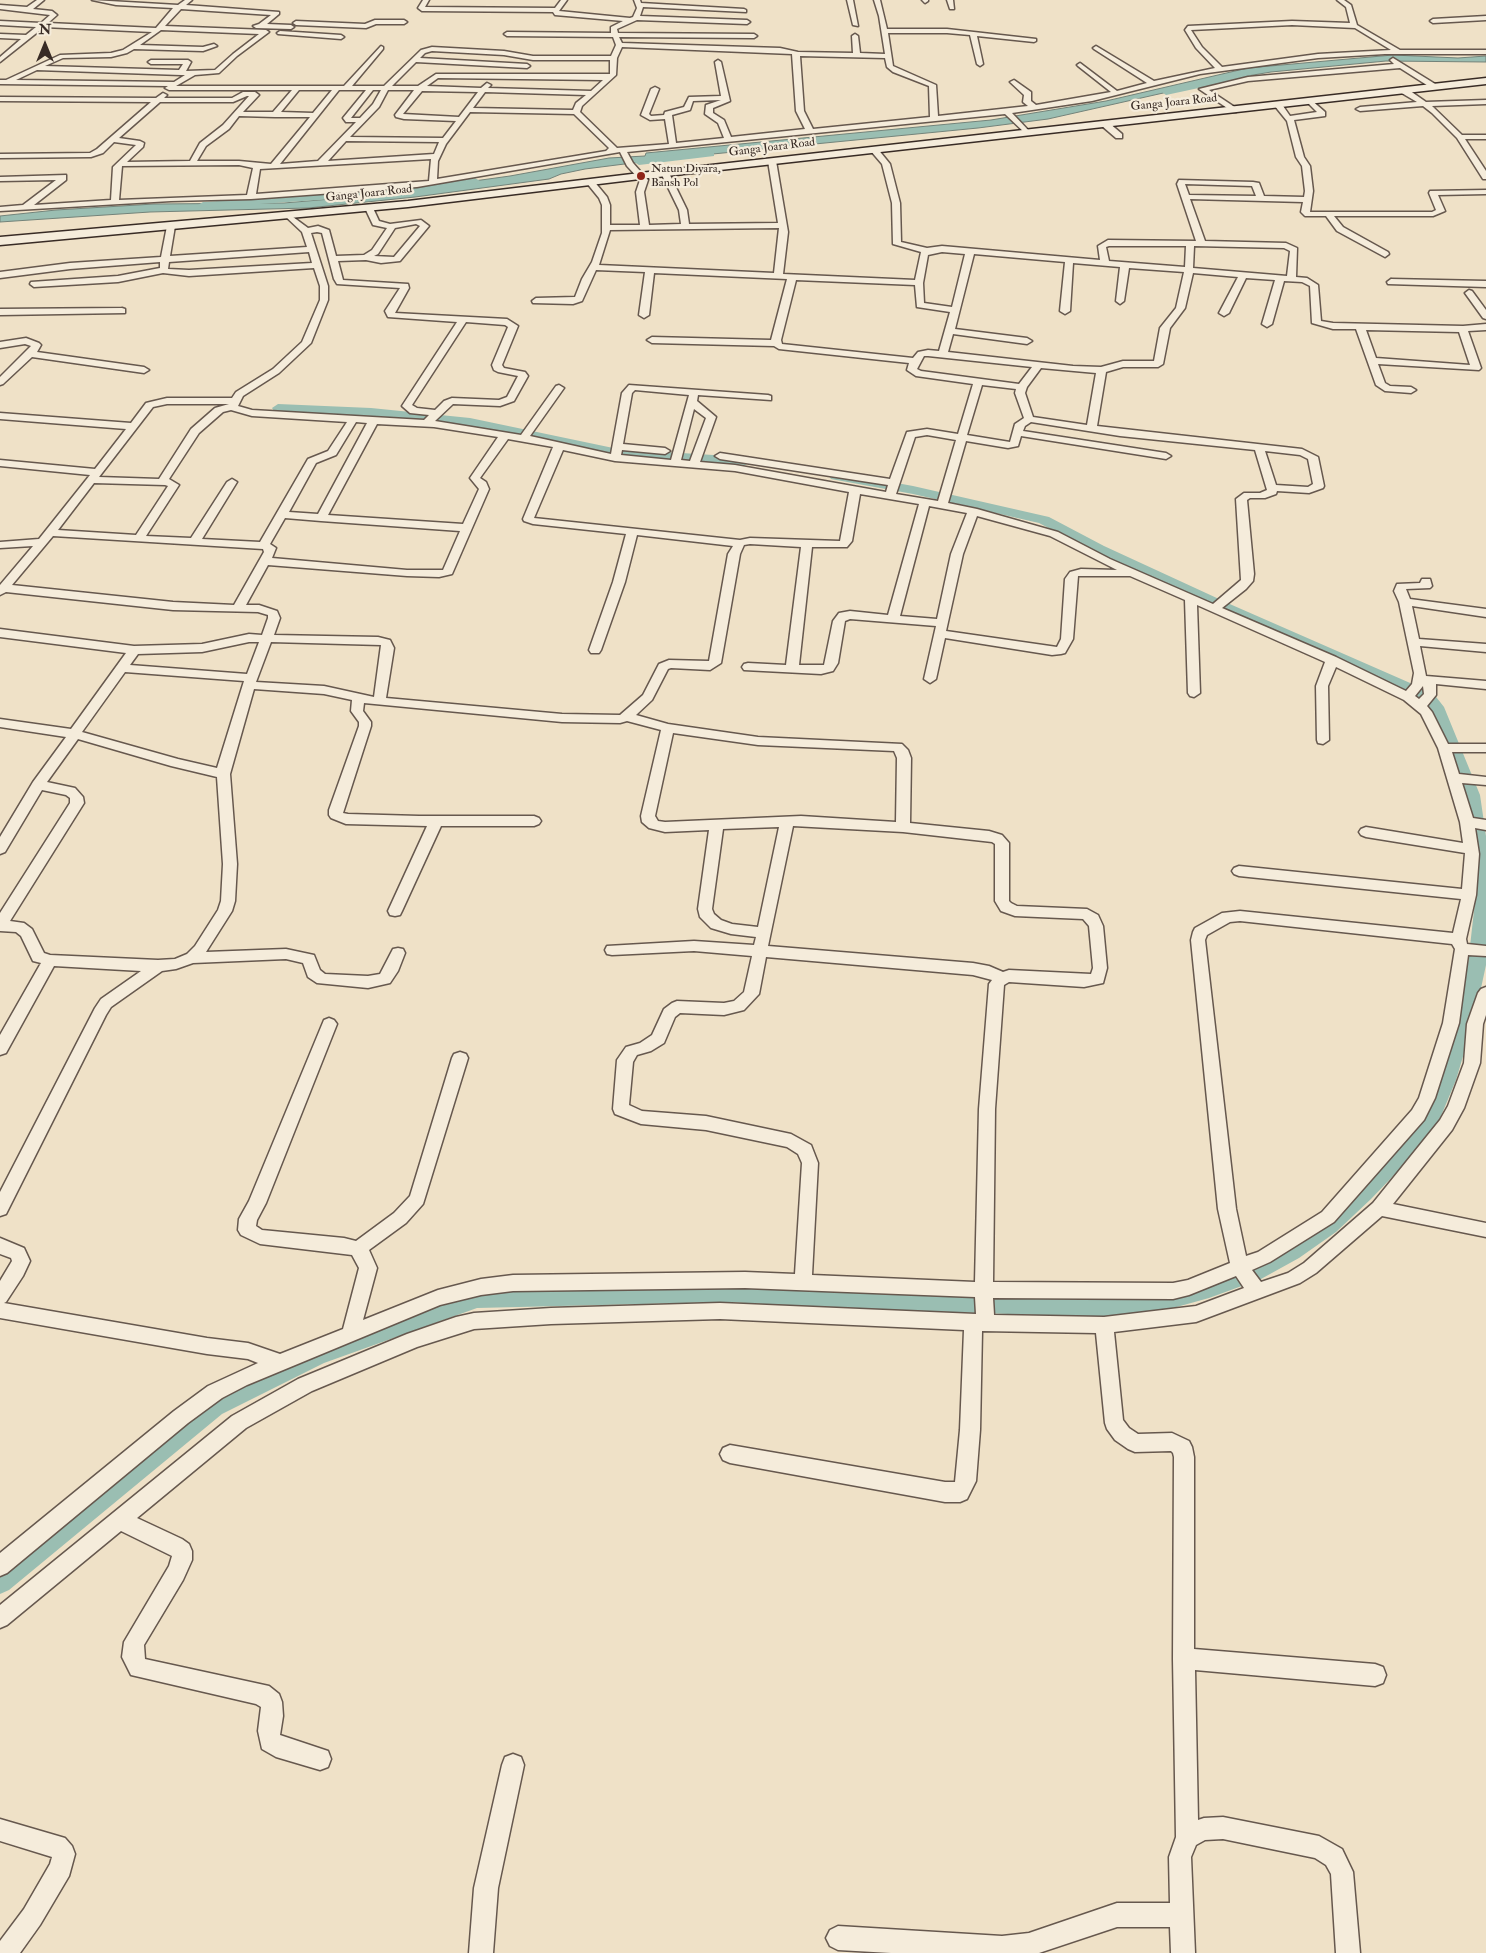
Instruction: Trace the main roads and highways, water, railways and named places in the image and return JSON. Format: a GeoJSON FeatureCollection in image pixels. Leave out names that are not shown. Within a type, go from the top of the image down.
{"type":"FeatureCollection","features":[{"type":"Feature","properties":{"kind":"main road","name":"Ganga Joara Road"},"geometry":{"type":"LineString","coordinates":[[0,241],[369,208],[874,150],[1023,128],[1105,124],[1486,81]]}},
{"type":"Feature","properties":{"kind":"water"},"geometry":{"type":"Polygon","coordinates":[[[1393,55],[1458,58],[1486,56],[1486,62],[1386,61],[1271,72],[1212,82],[1048,119],[978,128],[672,158],[585,169],[561,174],[549,179],[415,197],[308,208],[150,212],[0,222],[0,216],[56,210],[154,204],[284,203],[366,196],[510,176],[609,158],[645,156],[646,153],[991,120],[1106,101],[1248,68],[1393,55]]]}},
{"type":"Feature","properties":{"kind":"waterway"},"geometry":{"type":"LineString","coordinates":[[1166,92],[1247,75]]}},
{"type":"Feature","properties":{"kind":"waterway"},"geometry":{"type":"LineString","coordinates":[[639,162],[711,154]]}},
{"type":"Feature","properties":{"kind":"waterway"},"geometry":{"type":"LineString","coordinates":[[203,205],[388,192],[475,181]]}},
{"type":"Feature","properties":{"kind":"waterway"},"geometry":{"type":"LineString","coordinates":[[278,408],[371,412],[470,422],[618,453],[745,461]]}},
{"type":"Feature","properties":{"kind":"waterway"},"geometry":{"type":"LineString","coordinates":[[0,1581],[214,1406],[317,1355],[477,1298],[727,1292],[837,1298],[1121,1308],[1155,1303],[1209,1288],[1253,1272],[1291,1251],[1328,1226],[1364,1193],[1415,1140],[1431,1116],[1446,1080],[1465,1016],[1477,964],[1485,893],[1472,795],[1436,707],[1427,696],[1227,608],[1099,549],[1044,520],[913,490],[836,476]]}},
{"type":"Feature","properties":{"kind":"place","name":"Natun Diyara, Bansh Pol"},"geometry":{"type":"Point","coordinates":[641,176]}}]}
